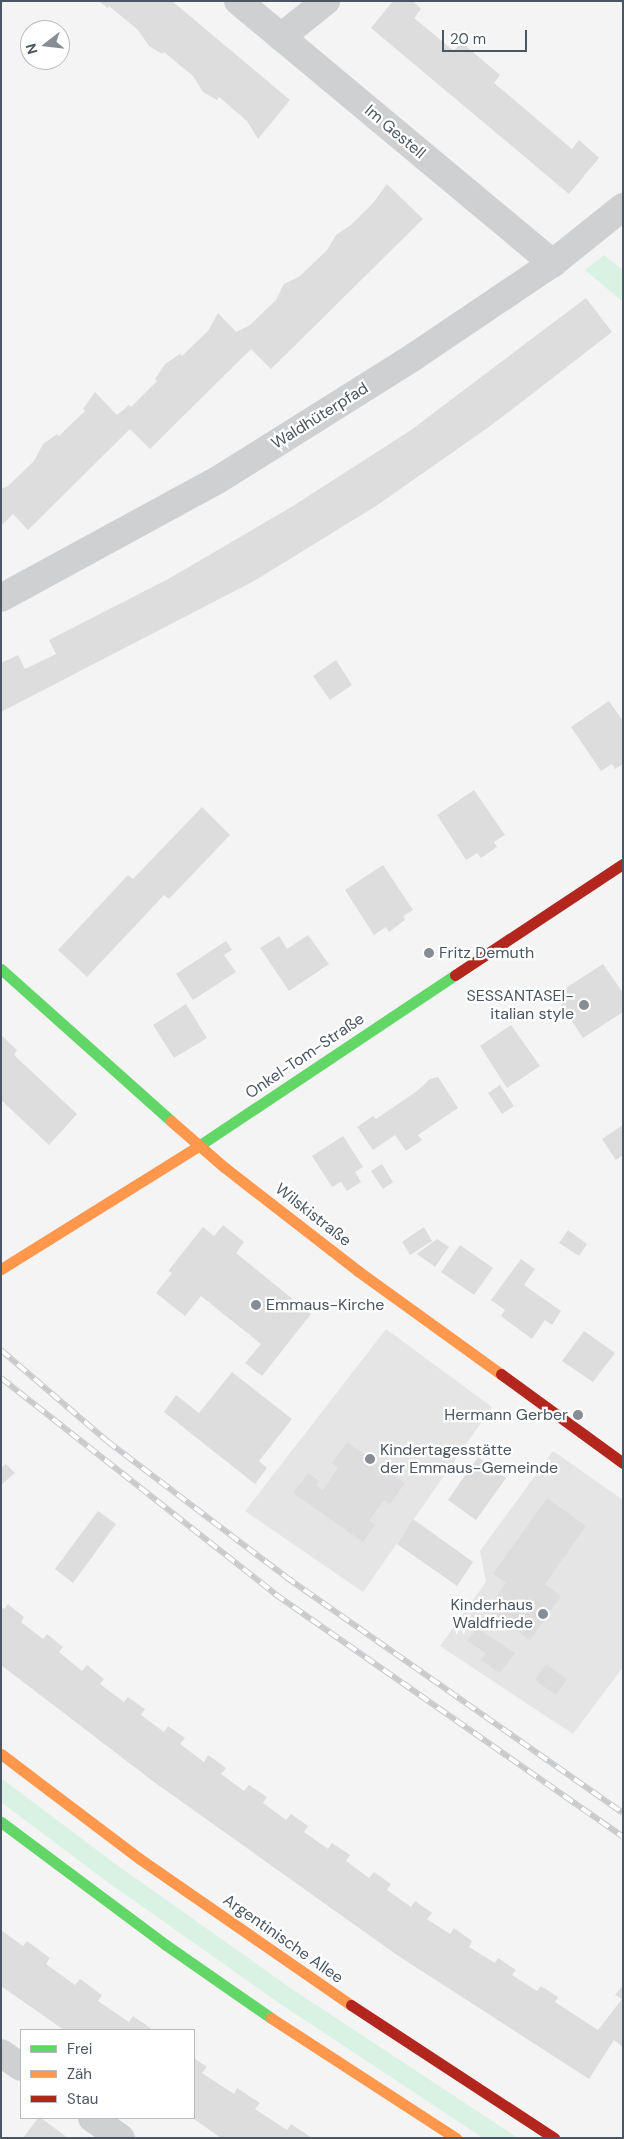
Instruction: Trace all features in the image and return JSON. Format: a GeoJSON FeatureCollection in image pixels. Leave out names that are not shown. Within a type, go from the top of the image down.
{"type":"FeatureCollection","features":[{"type":"Feature","properties":{"kind":"main road","name":"Onkel-Tom-Straße"},"geometry":{"type":"LineString","coordinates":[[1,1269],[198,1146],[623,864]]}},
{"type":"Feature","properties":{"kind":"main road","name":"Wilskistraße"},"geometry":{"type":"LineString","coordinates":[[1,969],[198,1146],[358,1270],[623,1463]]}},
{"type":"Feature","properties":{"kind":"main road","name":"Argentinische Allee"},"geometry":{"type":"LineString","coordinates":[[1,1754],[140,1859],[302,1973],[554,2138]]}},
{"type":"Feature","properties":{"kind":"main road"},"geometry":{"type":"LineString","coordinates":[[1,1822],[166,1944],[284,2027],[456,2138]]}},
{"type":"Feature","properties":{"kind":"street","name":"Im Gestell"},"geometry":{"type":"LineString","coordinates":[[238,1],[553,263]]}},
{"type":"Feature","properties":{"kind":"street"},"geometry":{"type":"LineString","coordinates":[[281,38],[326,1]]}},
{"type":"Feature","properties":{"kind":"street","name":"Waldhüterpfad"},"geometry":{"type":"LineString","coordinates":[[1,598],[216,481],[415,356],[553,263],[623,208]]}},
{"type":"Feature","properties":{"kind":"street"},"geometry":{"type":"LineString","coordinates":[[1,2053],[20,2066]]}},
{"type":"Feature","properties":{"kind":"street"},"geometry":{"type":"LineString","coordinates":[[93,2119],[120,2138]]}},
{"type":"Feature","properties":{"kind":"shaded area","name":"Kindertagesstätte der Emmaus-Gemeinde"},"geometry":{"type":"Polygon","coordinates":[[[386,1329],[492,1407],[363,1592],[245,1511],[386,1329]]]}},
{"type":"Feature","properties":{"kind":"shaded area","name":"Kinderhaus Waldfriede"},"geometry":{"type":"Polygon","coordinates":[[[553,1451],[623,1500],[623,1667],[573,1734],[440,1646],[486,1582],[480,1551],[553,1451]]]}},
{"type":"Feature","properties":{"kind":"green space"},"geometry":{"type":"Polygon","coordinates":[[[604,255],[623,270],[623,302],[585,270],[604,255]]]}},
{"type":"Feature","properties":{"kind":"green space"},"geometry":{"type":"Polygon","coordinates":[[[1,1778],[114,1863],[289,1987],[518,2138],[483,2138],[279,2003],[102,1878],[1,1802],[1,1778]]]}},
{"type":"Feature","properties":{"kind":"building"},"geometry":{"type":"Polygon","coordinates":[[[98,1],[172,1],[290,100],[258,139],[247,121],[219,97],[217,100],[203,92],[193,76],[164,52],[162,54],[149,46],[138,30],[109,6],[108,8],[98,1]]]}},
{"type":"Feature","properties":{"kind":"building"},"geometry":{"type":"Polygon","coordinates":[[[393,1],[413,1],[421,9],[414,18],[454,51],[461,42],[500,75],[494,83],[572,149],[579,140],[599,158],[569,194],[371,28],[393,1]]]}},
{"type":"Feature","properties":{"kind":"building"},"geometry":{"type":"Polygon","coordinates":[[[387,184],[423,219],[271,369],[251,349],[150,449],[130,429],[28,530],[13,514],[1,526],[1,489],[8,486],[34,461],[43,444],[57,434],[59,436],[85,411],[83,409],[95,392],[117,415],[129,405],[131,407],[157,381],[155,379],[165,364],[180,354],[182,356],[208,331],[218,313],[236,332],[250,325],[276,300],[284,284],[300,276],[327,250],[336,235],[351,225],[373,203],[387,184]]]}},
{"type":"Feature","properties":{"kind":"building"},"geometry":{"type":"Polygon","coordinates":[[[586,298],[612,332],[493,424],[376,506],[254,581],[1,712],[1,663],[18,655],[25,669],[56,654],[49,640],[170,578],[293,506],[411,430],[586,298]]]}},
{"type":"Feature","properties":{"kind":"building"},"geometry":{"type":"Polygon","coordinates":[[[336,660],[352,685],[330,700],[313,676],[336,660]]]}},
{"type":"Feature","properties":{"kind":"building"},"geometry":{"type":"Polygon","coordinates":[[[609,701],[623,721],[623,764],[615,769],[612,764],[601,771],[571,727],[609,701]]]}},
{"type":"Feature","properties":{"kind":"building"},"geometry":{"type":"Polygon","coordinates":[[[474,790],[505,835],[494,842],[497,847],[481,858],[477,853],[466,860],[437,815],[474,790]]]}},
{"type":"Feature","properties":{"kind":"building"},"geometry":{"type":"Polygon","coordinates":[[[202,807],[230,835],[169,899],[164,895],[87,977],[58,950],[128,875],[133,879],[202,807]]]}},
{"type":"Feature","properties":{"kind":"building"},"geometry":{"type":"Polygon","coordinates":[[[383,865],[413,910],[403,916],[405,920],[389,932],[386,927],[374,935],[345,890],[383,865]]]}},
{"type":"Feature","properties":{"kind":"building"},"geometry":{"type":"Polygon","coordinates":[[[308,935],[329,964],[289,991],[260,948],[279,936],[287,949],[308,935]]]}},
{"type":"Feature","properties":{"kind":"building"},"geometry":{"type":"Polygon","coordinates":[[[226,941],[232,950],[224,955],[236,972],[193,1000],[176,974],[226,941]]]}},
{"type":"Feature","properties":{"kind":"building"},"geometry":{"type":"Polygon","coordinates":[[[603,964],[623,993],[623,1012],[583,1038],[555,995],[603,964]]]}},
{"type":"Feature","properties":{"kind":"building"},"geometry":{"type":"Polygon","coordinates":[[[186,1004],[207,1038],[174,1058],[153,1025],[186,1004]]]}},
{"type":"Feature","properties":{"kind":"building"},"geometry":{"type":"Polygon","coordinates":[[[511,1025],[540,1066],[507,1088],[480,1046],[511,1025]]]}},
{"type":"Feature","properties":{"kind":"building"},"geometry":{"type":"Polygon","coordinates":[[[1,1035],[17,1050],[14,1055],[77,1114],[49,1145],[1,1100],[1,1035]]]}},
{"type":"Feature","properties":{"kind":"building"},"geometry":{"type":"Polygon","coordinates":[[[438,1077],[458,1108],[418,1135],[422,1140],[406,1151],[395,1135],[373,1150],[357,1127],[373,1116],[376,1119],[417,1091],[430,1079],[438,1077]]]}},
{"type":"Feature","properties":{"kind":"building"},"geometry":{"type":"Polygon","coordinates":[[[500,1085],[514,1106],[502,1114],[488,1093],[500,1085]]]}},
{"type":"Feature","properties":{"kind":"building"},"geometry":{"type":"Polygon","coordinates":[[[623,1125],[623,1155],[616,1160],[602,1139],[623,1125]]]}},
{"type":"Feature","properties":{"kind":"building"},"geometry":{"type":"Polygon","coordinates":[[[343,1136],[363,1167],[355,1172],[361,1182],[347,1191],[341,1182],[332,1187],[312,1156],[343,1136]]]}},
{"type":"Feature","properties":{"kind":"building"},"geometry":{"type":"Polygon","coordinates":[[[382,1164],[393,1182],[383,1189],[371,1171],[382,1164]]]}},
{"type":"Feature","properties":{"kind":"building","name":"Emmaus-Kirche"},"geometry":{"type":"Polygon","coordinates":[[[223,1225],[244,1242],[236,1253],[311,1314],[262,1376],[245,1363],[261,1344],[201,1296],[185,1316],[156,1293],[172,1273],[168,1271],[203,1227],[214,1236],[223,1225]]]}},
{"type":"Feature","properties":{"kind":"building"},"geometry":{"type":"Polygon","coordinates":[[[424,1227],[432,1241],[410,1255],[402,1242],[424,1227]]]}},
{"type":"Feature","properties":{"kind":"building"},"geometry":{"type":"Polygon","coordinates":[[[568,1230],[587,1244],[579,1256],[559,1243],[568,1230]]]}},
{"type":"Feature","properties":{"kind":"building"},"geometry":{"type":"Polygon","coordinates":[[[437,1239],[449,1247],[435,1267],[417,1254],[437,1239]]]}},
{"type":"Feature","properties":{"kind":"building"},"geometry":{"type":"Polygon","coordinates":[[[460,1245],[493,1268],[474,1295],[441,1272],[460,1245]]]}},
{"type":"Feature","properties":{"kind":"building"},"geometry":{"type":"Polygon","coordinates":[[[521,1259],[535,1269],[524,1285],[561,1311],[552,1325],[545,1320],[532,1339],[501,1316],[505,1310],[491,1300],[521,1259]]]}},
{"type":"Feature","properties":{"kind":"building"},"geometry":{"type":"Polygon","coordinates":[[[584,1331],[615,1353],[593,1382],[562,1361],[584,1331]]]}},
{"type":"Feature","properties":{"kind":"building"},"geometry":{"type":"Polygon","coordinates":[[[232,1372],[292,1419],[259,1461],[267,1468],[255,1484],[164,1412],[176,1395],[199,1413],[232,1372]]]}},
{"type":"Feature","properties":{"kind":"building"},"geometry":{"type":"Polygon","coordinates":[[[347,1442],[405,1483],[390,1504],[384,1500],[369,1521],[375,1525],[363,1542],[293,1493],[308,1473],[319,1481],[316,1485],[323,1490],[338,1468],[332,1463],[347,1442]]]}},
{"type":"Feature","properties":{"kind":"building"},"geometry":{"type":"Polygon","coordinates":[[[478,1457],[506,1478],[476,1520],[448,1500],[478,1457]]]}},
{"type":"Feature","properties":{"kind":"building"},"geometry":{"type":"Polygon","coordinates":[[[6,1464],[15,1473],[1,1485],[1,1468],[6,1464]]]}},
{"type":"Feature","properties":{"kind":"building"},"geometry":{"type":"Polygon","coordinates":[[[547,1498],[586,1526],[545,1584],[561,1596],[530,1640],[487,1610],[506,1583],[493,1574],[547,1498]]]}},
{"type":"Feature","properties":{"kind":"building"},"geometry":{"type":"Polygon","coordinates":[[[98,1511],[116,1524],[73,1583],[55,1569],[98,1511]]]}},
{"type":"Feature","properties":{"kind":"building"},"geometry":{"type":"Polygon","coordinates":[[[413,1519],[473,1562],[457,1586],[397,1544],[413,1519]]]}},
{"type":"Feature","properties":{"kind":"building"},"geometry":{"type":"Polygon","coordinates":[[[8,1604],[24,1617],[21,1622],[43,1639],[47,1634],[63,1647],[59,1652],[82,1671],[87,1665],[104,1679],[100,1684],[124,1702],[128,1697],[145,1709],[141,1715],[164,1732],[168,1726],[185,1738],[180,1744],[204,1762],[208,1755],[226,1768],[221,1774],[244,1791],[249,1785],[267,1797],[263,1803],[286,1820],[291,1814],[308,1826],[304,1832],[328,1849],[332,1843],[350,1855],[346,1861],[369,1878],[374,1872],[391,1884],[387,1890],[411,1907],[415,1901],[432,1913],[427,1919],[450,1934],[454,1928],[472,1941],[469,1947],[495,1963],[498,1958],[516,1970],[512,1975],[537,1991],[541,1986],[558,1997],[555,2002],[598,2030],[622,1999],[615,1995],[623,1985],[623,2047],[614,2040],[589,2079],[397,1955],[154,1782],[1,1665],[1,1607],[4,1609],[8,1604]]]}},
{"type":"Feature","properties":{"kind":"building"},"geometry":{"type":"Polygon","coordinates":[[[477,1628],[515,1653],[500,1673],[481,1660],[486,1653],[467,1641],[477,1628]]]}},
{"type":"Feature","properties":{"kind":"building"},"geometry":{"type":"Polygon","coordinates":[[[546,1664],[567,1679],[556,1695],[535,1680],[546,1664]]]}},
{"type":"Feature","properties":{"kind":"building"},"geometry":{"type":"Polygon","coordinates":[[[1,1930],[23,1946],[27,1941],[50,1958],[46,1964],[75,1985],[80,1979],[102,1995],[98,2001],[129,2022],[133,2016],[152,2029],[63,2029],[1,1986],[1,1930]]]}},
{"type":"Feature","properties":{"kind":"building"},"geometry":{"type":"Polygon","coordinates":[[[195,2059],[207,2067],[202,2073],[234,2094],[237,2088],[260,2103],[255,2109],[287,2130],[291,2124],[312,2138],[221,2138],[194,2119],[195,2059]]]}},
{"type":"Feature","properties":{"kind":"building"},"geometry":{"type":"Polygon","coordinates":[[[37,2119],[42,2119],[68,2138],[23,2138],[37,2119]]]}},
{"type":"Feature","properties":{"kind":"railway"},"geometry":{"type":"LineString","coordinates":[[1,1350],[107,1441],[286,1577],[623,1813]]}},
{"type":"Feature","properties":{"kind":"railway"},"geometry":{"type":"LineString","coordinates":[[1,1378],[275,1594],[623,1837]]}},
{"type":"Feature","properties":{"kind":"traffic: fast"},"geometry":{"type":"LineString","coordinates":[[1,969],[171,1121]]}},
{"type":"Feature","properties":{"kind":"traffic: fast"},"geometry":{"type":"LineString","coordinates":[[197,1147],[455,975]]}},
{"type":"Feature","properties":{"kind":"traffic: fast"},"geometry":{"type":"LineString","coordinates":[[1,1822],[166,1945],[271,2018]]}},
{"type":"Feature","properties":{"kind":"traffic: slow"},"geometry":{"type":"LineString","coordinates":[[171,1121],[224,1167],[358,1271],[501,1374]]}},
{"type":"Feature","properties":{"kind":"traffic: slow"},"geometry":{"type":"LineString","coordinates":[[1,1269],[197,1147]]}},
{"type":"Feature","properties":{"kind":"traffic: slow"},"geometry":{"type":"LineString","coordinates":[[1,1754],[140,1859],[351,2005]]}},
{"type":"Feature","properties":{"kind":"traffic: slow"},"geometry":{"type":"LineString","coordinates":[[271,2018],[456,2138]]}},
{"type":"Feature","properties":{"kind":"traffic: jam"},"geometry":{"type":"LineString","coordinates":[[455,975],[623,864]]}},
{"type":"Feature","properties":{"kind":"traffic: jam"},"geometry":{"type":"LineString","coordinates":[[501,1374],[623,1463]]}},
{"type":"Feature","properties":{"kind":"traffic: jam"},"geometry":{"type":"LineString","coordinates":[[351,2005],[554,2138]]}},
{"type":"Feature","properties":{"kind":"place","name":"Fritz Demuth"},"geometry":{"type":"Point","coordinates":[429,953]}},
{"type":"Feature","properties":{"kind":"place","name":"SESSANTASEI- italian style"},"geometry":{"type":"Point","coordinates":[584,1005]}},
{"type":"Feature","properties":{"kind":"place","name":"Emmaus-Kirche"},"geometry":{"type":"Point","coordinates":[256,1305]}},
{"type":"Feature","properties":{"kind":"place","name":"Hermann Gerber"},"geometry":{"type":"Point","coordinates":[578,1415]}},
{"type":"Feature","properties":{"kind":"place","name":"Kindertagesstätte der Emmaus-Gemeinde"},"geometry":{"type":"Point","coordinates":[370,1459]}},
{"type":"Feature","properties":{"kind":"place","name":"Kinderhaus Waldfriede"},"geometry":{"type":"Point","coordinates":[543,1614]}}]}
